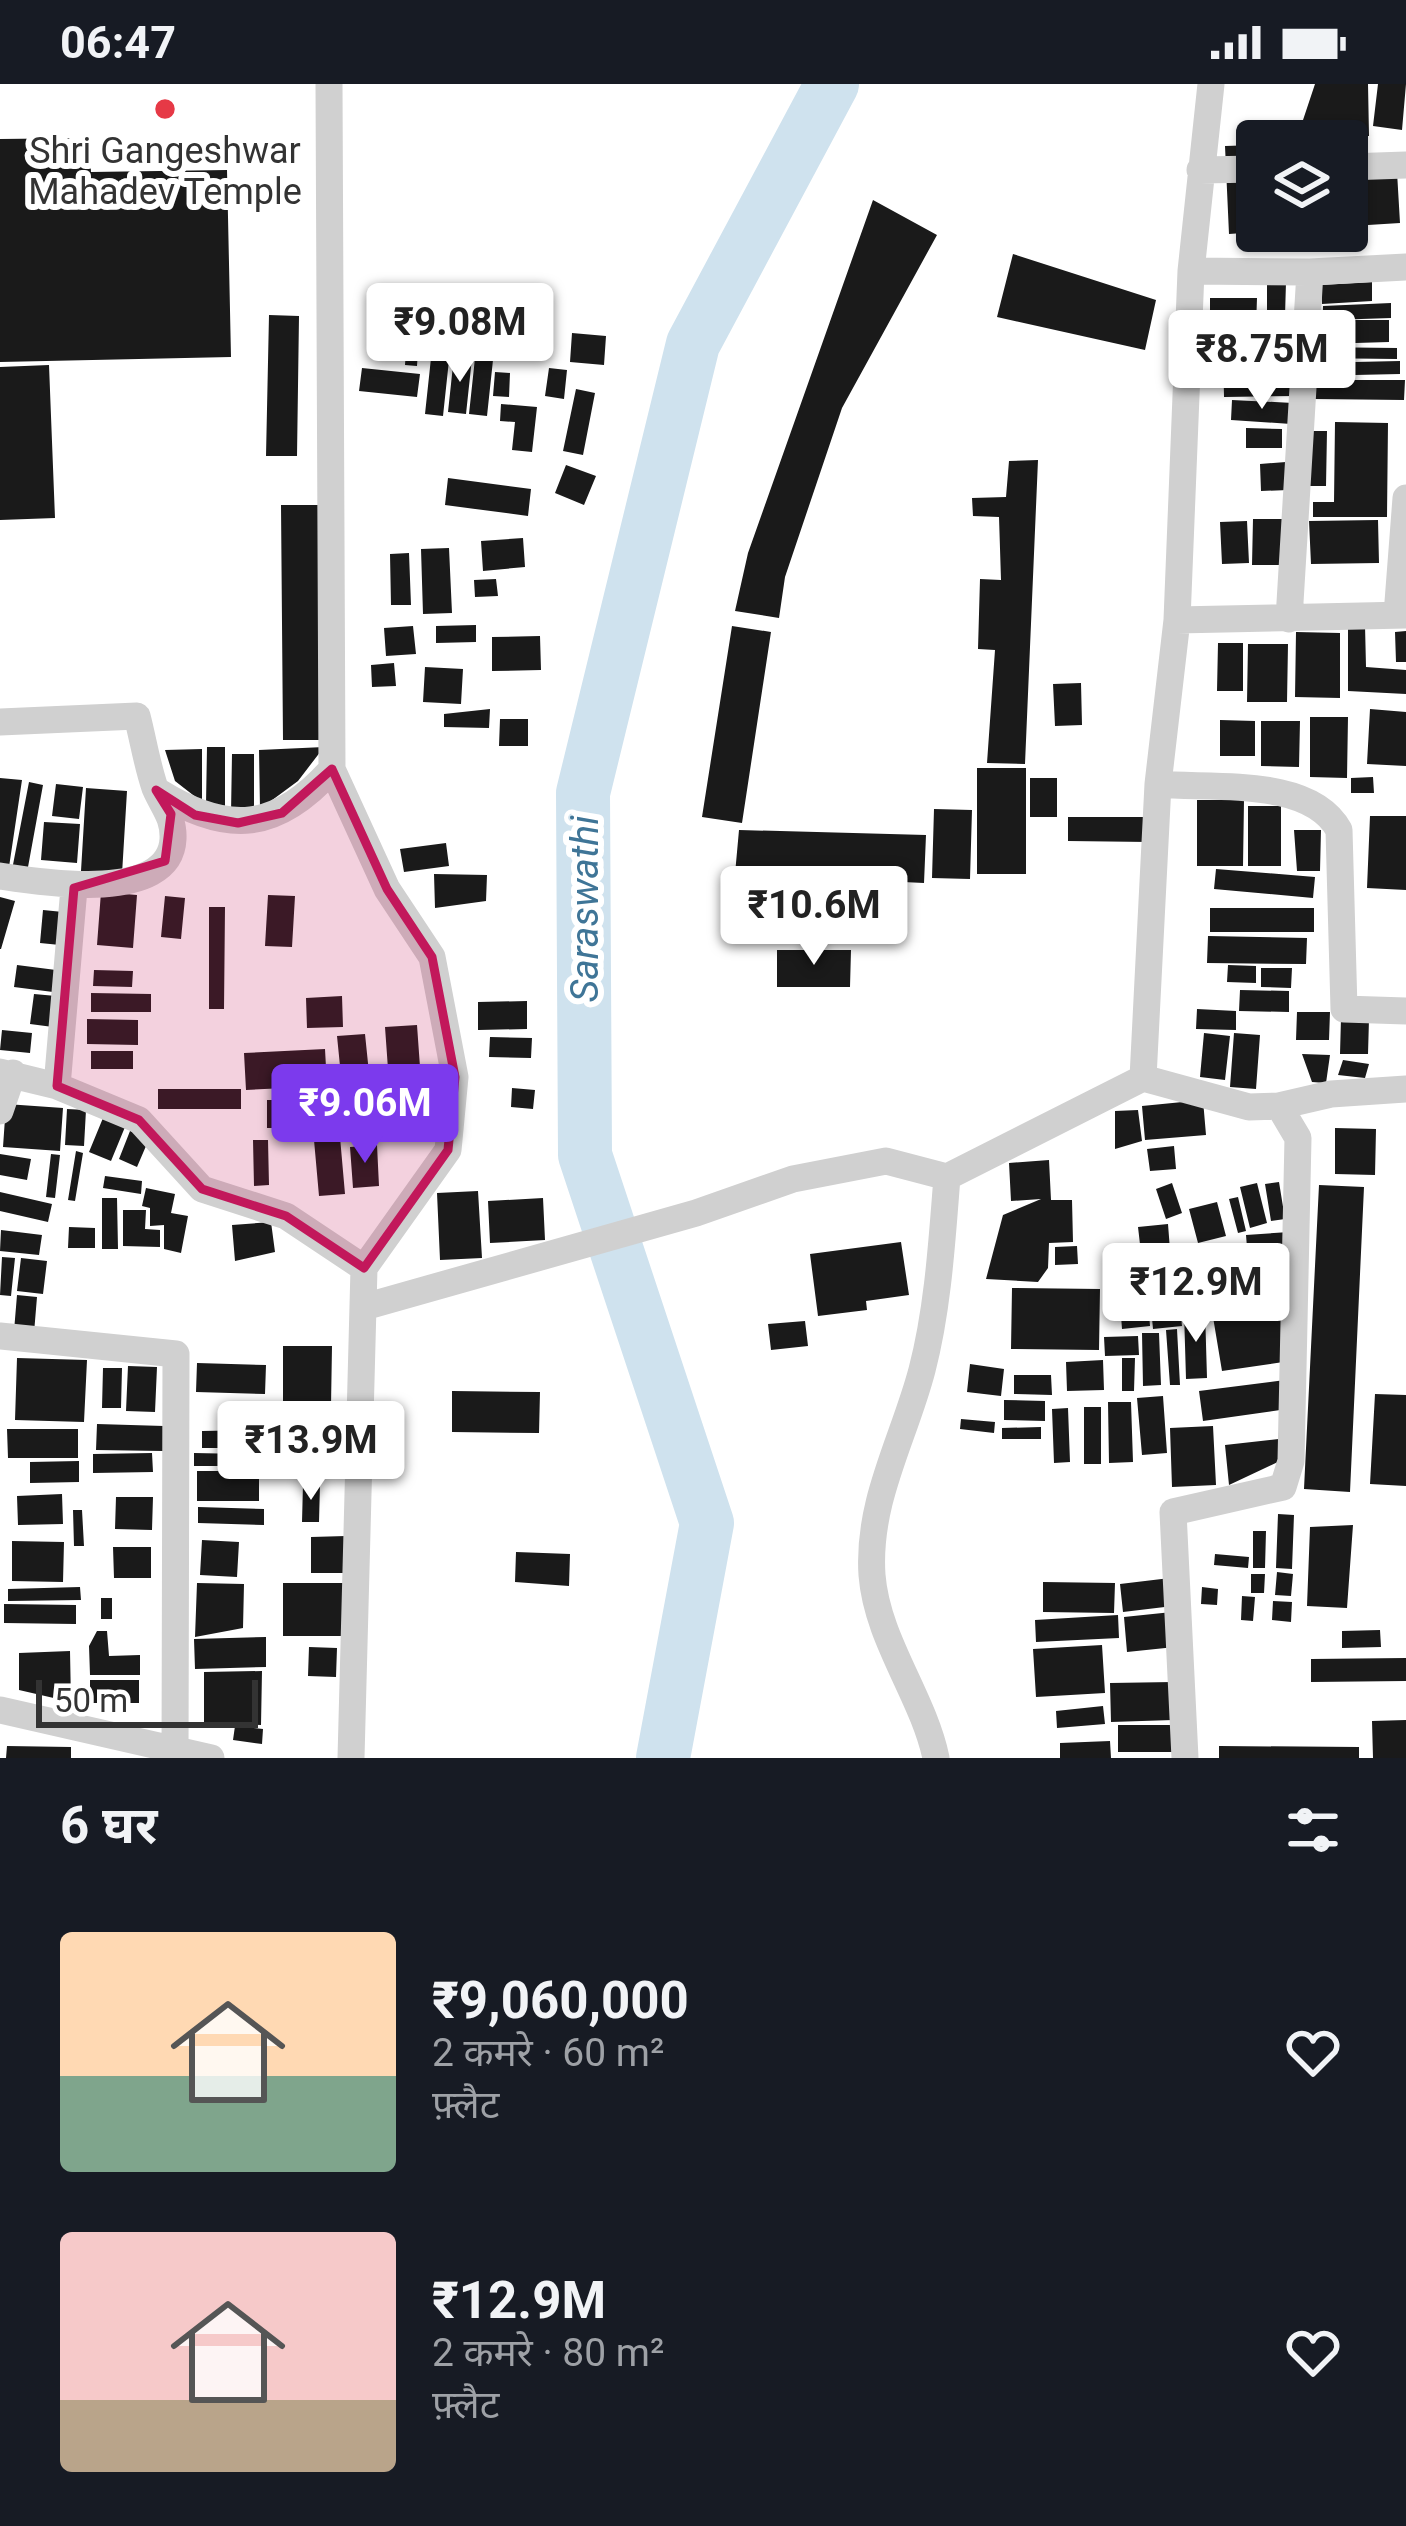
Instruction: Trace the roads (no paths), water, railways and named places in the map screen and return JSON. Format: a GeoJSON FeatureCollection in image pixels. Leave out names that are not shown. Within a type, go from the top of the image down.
{"type":"FeatureCollection","features":[{"type":"Feature","properties":{"kind":"street"},"geometry":{"type":"LineString","coordinates":[[328,84],[332,769],[387,890],[432,957],[455,1077],[448,1150],[364,1268],[351,1758]]}},
{"type":"Feature","properties":{"kind":"street"},"geometry":{"type":"LineString","coordinates":[[1143,1078],[1158,784],[1177,620],[1191,271],[1211,84]]}},
{"type":"Feature","properties":{"kind":"street"},"geometry":{"type":"LineString","coordinates":[[1368,166],[1406,165]]}},
{"type":"Feature","properties":{"kind":"street"},"geometry":{"type":"LineString","coordinates":[[1201,170],[1236,169]]}},
{"type":"Feature","properties":{"kind":"street"},"geometry":{"type":"LineString","coordinates":[[1191,271],[1406,267]]}},
{"type":"Feature","properties":{"kind":"street"},"geometry":{"type":"LineString","coordinates":[[1289,619],[1310,272]]}},
{"type":"Feature","properties":{"kind":"street"},"geometry":{"type":"LineString","coordinates":[[1177,620],[1401,615],[1406,498]]}},
{"type":"Feature","properties":{"kind":"street"},"geometry":{"type":"LineString","coordinates":[[0,722],[137,716],[156,790],[171,814],[174,843],[165,861],[146,874],[74,888],[0,876]]}},
{"type":"Feature","properties":{"kind":"street"},"geometry":{"type":"LineString","coordinates":[[156,790],[195,814],[238,823],[282,813],[310,794],[332,769]]}},
{"type":"Feature","properties":{"kind":"street"},"geometry":{"type":"LineString","coordinates":[[1158,784],[1302,796],[1327,808],[1339,830],[1343,1009],[1406,1010]]}},
{"type":"Feature","properties":{"kind":"street"},"geometry":{"type":"LineString","coordinates":[[57,1086],[74,888]]}},
{"type":"Feature","properties":{"kind":"street"},"geometry":{"type":"LineString","coordinates":[[0,1111],[6,1072],[57,1086],[139,1120],[202,1190],[286,1216],[364,1268]]}},
{"type":"Feature","properties":{"kind":"street"},"geometry":{"type":"LineString","coordinates":[[364,1307],[512,1268],[793,1179],[886,1161],[947,1177],[1143,1078],[1249,1107],[1406,1089]]}},
{"type":"Feature","properties":{"kind":"street"},"geometry":{"type":"LineString","coordinates":[[1186,1758],[1173,1512],[1283,1487],[1291,1461],[1298,1138],[1279,1106]]}},
{"type":"Feature","properties":{"kind":"street"},"geometry":{"type":"LineString","coordinates":[[936,1758],[930,1726],[896,1657],[872,1576],[882,1479],[922,1370],[947,1177]]}},
{"type":"Feature","properties":{"kind":"street"},"geometry":{"type":"LineString","coordinates":[[0,1336],[176,1354],[175,1755]]}},
{"type":"Feature","properties":{"kind":"street"},"geometry":{"type":"LineString","coordinates":[[0,1710],[81,1745],[211,1758]]}},
{"type":"Feature","properties":{"kind":"waterway","name":"Saraswathi"},"geometry":{"type":"LineString","coordinates":[[663,1758],[707,1523],[585,1155],[583,793],[693,344],[832,84]]}},
{"type":"Feature","properties":{"kind":"place","name":"Shri Gangeshwar Mahadev Temple"},"geometry":{"type":"Point","coordinates":[165,109]}}]}
